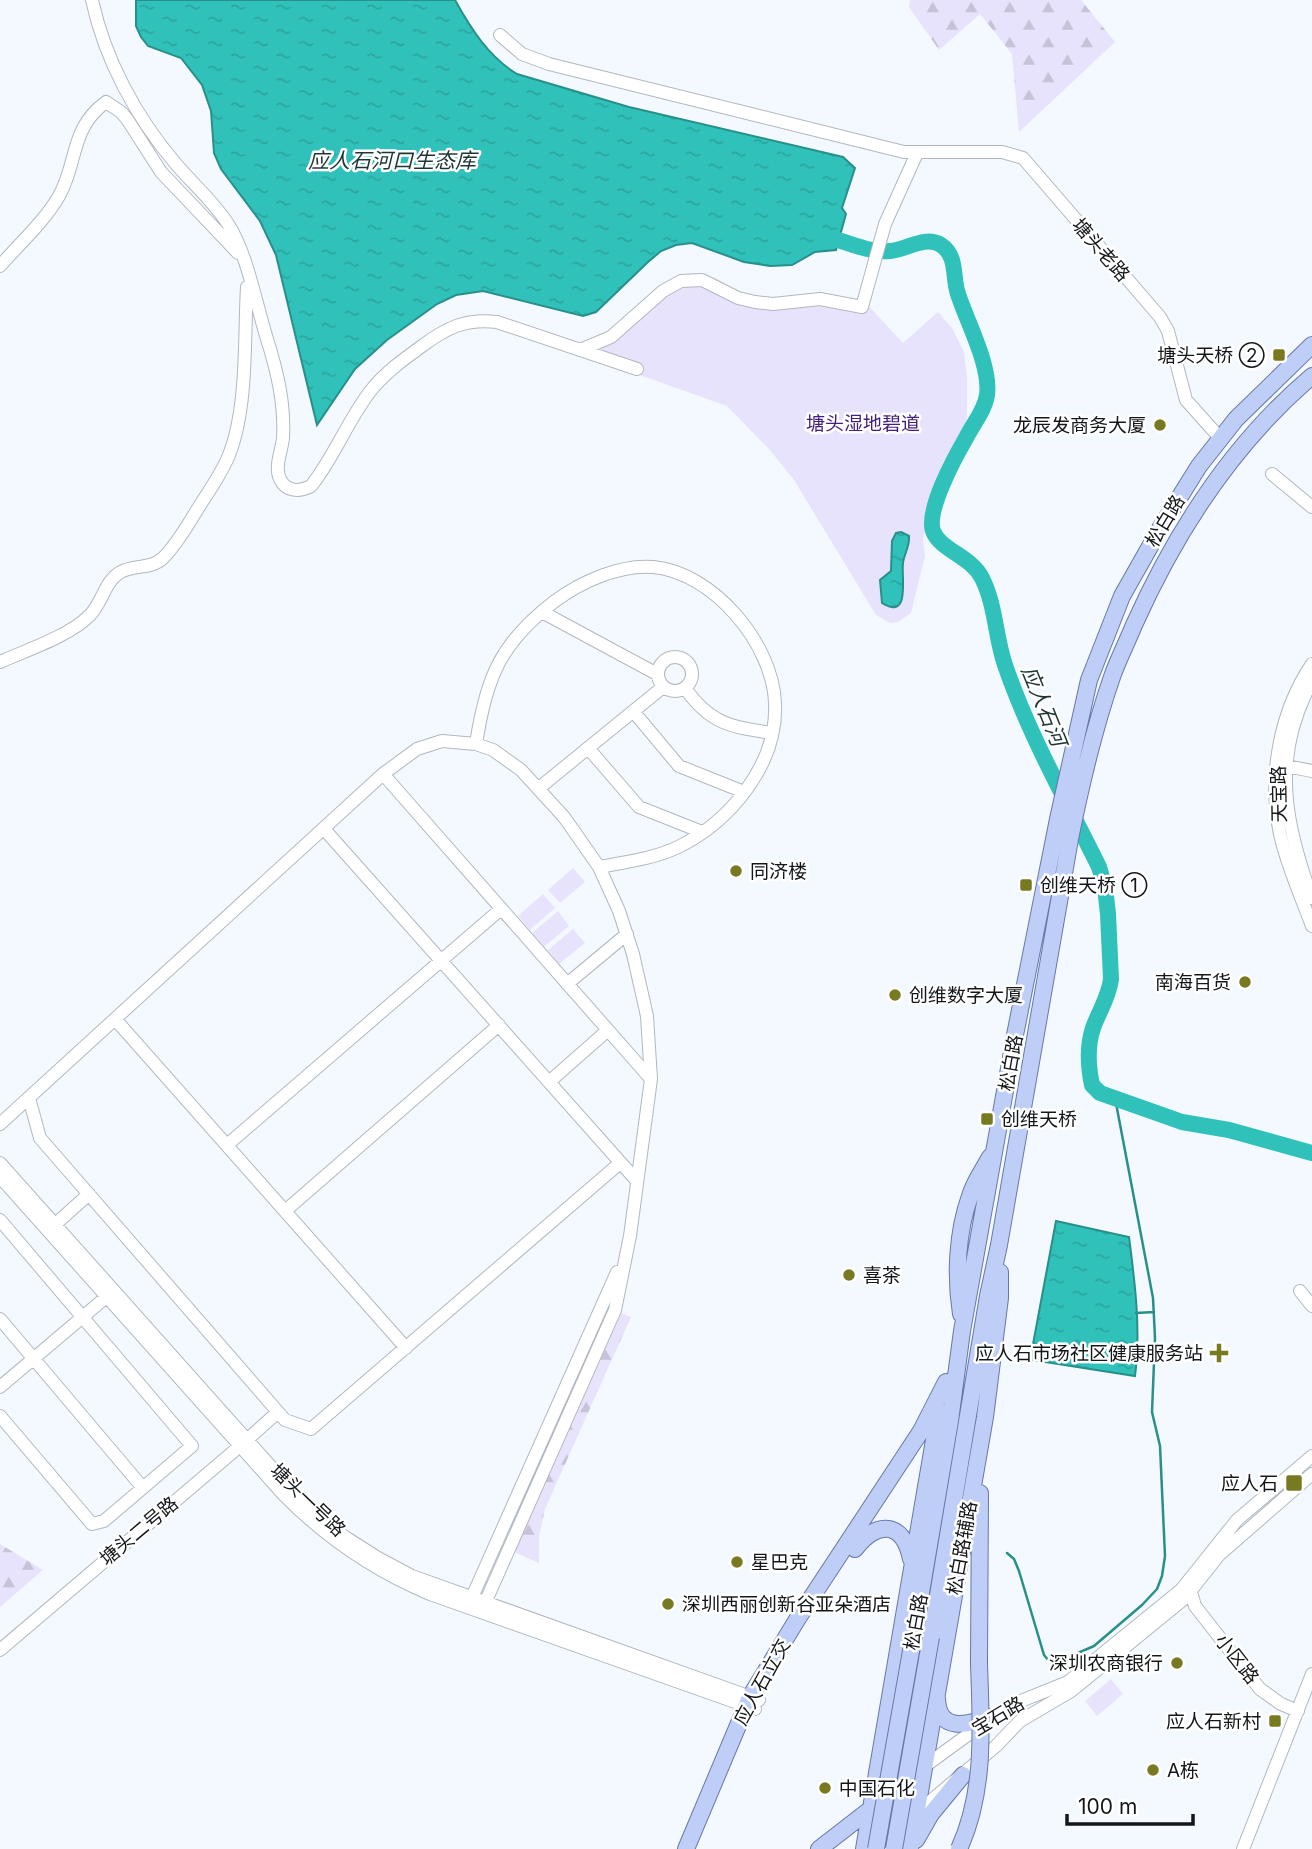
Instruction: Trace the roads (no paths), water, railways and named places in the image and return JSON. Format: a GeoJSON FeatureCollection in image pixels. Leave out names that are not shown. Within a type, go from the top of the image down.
{"type":"FeatureCollection","features":[{"type":"Feature","properties":{"kind":"main road","name":"松白路"},"geometry":{"type":"LineString","coordinates":[[875,1849],[996,1146],[1058,819],[1089,680],[1122,596],[1161,527],[1220,438],[1255,399],[1312,345]]}},
{"type":"Feature","properties":{"kind":"main road","name":"松白路"},"geometry":{"type":"LineString","coordinates":[[894,1849],[988,1296],[1082,783],[1113,674],[1156,576],[1180,533],[1227,466],[1264,422],[1312,376]]}},
{"type":"Feature","properties":{"kind":"main road","name":"松白路辅路"},"geometry":{"type":"LineString","coordinates":[[911,1849],[985,1417],[1000,1298],[999,1245]]}},
{"type":"Feature","properties":{"kind":"main road"},"geometry":{"type":"LineString","coordinates":[[864,1849],[934,1431],[963,1327]]}},
{"type":"Feature","properties":{"kind":"main road","name":"应人石立交"},"geometry":{"type":"LineString","coordinates":[[686,1849],[752,1703],[798,1618],[921,1431],[946,1382]]}},
{"type":"Feature","properties":{"kind":"main road"},"geometry":{"type":"LineString","coordinates":[[960,1849],[973,1814],[978,1790],[981,1746],[978,1523],[985,1417]]}},
{"type":"Feature","properties":{"kind":"main road"},"geometry":{"type":"LineString","coordinates":[[693,1849],[752,1703],[855,1548],[867,1534],[883,1528],[898,1533],[909,1549],[912,1561]]}},
{"type":"Feature","properties":{"kind":"main road"},"geometry":{"type":"LineString","coordinates":[[891,1685],[895,1700],[906,1709],[914,1711],[928,1707],[937,1694]]}},
{"type":"Feature","properties":{"kind":"main road"},"geometry":{"type":"LineString","coordinates":[[937,1694],[939,1712],[951,1723],[969,1725],[990,1717]]}},
{"type":"Feature","properties":{"kind":"main road","name":"宝石路"},"geometry":{"type":"LineString","coordinates":[[820,1849],[925,1766]]}},
{"type":"Feature","properties":{"kind":"main road"},"geometry":{"type":"LineString","coordinates":[[911,1849],[932,1814],[963,1775]]}},
{"type":"Feature","properties":{"kind":"main road","name":"宝石路"},"geometry":{"type":"LineString","coordinates":[[875,1849],[915,1814]]}},
{"type":"Feature","properties":{"kind":"main road"},"geometry":{"type":"LineString","coordinates":[[820,1849],[828,1849]]}},
{"type":"Feature","properties":{"kind":"street"},"geometry":{"type":"LineString","coordinates":[[92,0],[105,44],[136,108],[175,163],[214,204],[229,226],[243,258],[280,387],[283,438],[278,471],[284,485],[297,491],[305,490],[316,480],[379,381],[450,327],[473,321],[497,322],[637,369]]}},
{"type":"Feature","properties":{"kind":"street","name":"塘头老路"},"geometry":{"type":"LineString","coordinates":[[500,35],[522,54],[549,64],[904,152],[1002,152],[1023,158],[1164,324],[1183,394],[1200,418],[1220,438]]}},
{"type":"Feature","properties":{"kind":"street"},"geometry":{"type":"LineString","coordinates":[[0,266],[52,207],[66,179],[81,128],[96,109],[106,102],[127,119],[161,172],[243,258]]}},
{"type":"Feature","properties":{"kind":"street"},"geometry":{"type":"LineString","coordinates":[[580,350],[611,337],[663,290],[681,281],[702,280],[738,298],[755,302],[773,304],[820,299],[862,307],[885,224],[917,153]]}},
{"type":"Feature","properties":{"kind":"street"},"geometry":{"type":"LineString","coordinates":[[0,662],[80,624],[91,615],[110,581],[119,573],[130,568],[153,565],[163,558],[180,538],[222,471],[234,441],[240,410],[248,276]]}},
{"type":"Feature","properties":{"kind":"street"},"geometry":{"type":"LineString","coordinates":[[1272,474],[1312,507]]}},
{"type":"Feature","properties":{"kind":"street"},"geometry":{"type":"LineString","coordinates":[[476,744],[483,699],[496,666],[515,637],[542,612],[576,587],[623,570],[651,567],[678,573],[707,588],[734,614],[755,641],[763,657],[775,701],[772,733],[763,762],[744,792],[721,817],[702,832],[665,852],[599,867]]}},
{"type":"Feature","properties":{"kind":"street"},"geometry":{"type":"LineString","coordinates":[[542,612],[657,674],[663,687],[675,692],[691,682],[692,673],[685,660],[678,657],[664,660],[657,674]]}},
{"type":"Feature","properties":{"kind":"street","name":"天宝路"},"geometry":{"type":"LineString","coordinates":[[1312,664],[1286,716],[1275,775],[1280,835],[1312,926]]}},
{"type":"Feature","properties":{"kind":"street","name":"天宝路"},"geometry":{"type":"LineString","coordinates":[[1312,681],[1293,729],[1286,766],[1287,813],[1296,852],[1312,896]]}},
{"type":"Feature","properties":{"kind":"street"},"geometry":{"type":"LineString","coordinates":[[539,788],[663,687]]}},
{"type":"Feature","properties":{"kind":"street"},"geometry":{"type":"LineString","coordinates":[[685,688],[703,711],[724,723],[736,728],[772,733]]}},
{"type":"Feature","properties":{"kind":"street"},"geometry":{"type":"LineString","coordinates":[[633,711],[679,766],[744,792]]}},
{"type":"Feature","properties":{"kind":"street"},"geometry":{"type":"LineString","coordinates":[[0,1124],[407,755],[428,744],[442,741],[476,744],[506,759],[539,788],[577,833],[599,867],[619,911],[643,995],[651,1079],[615,1310],[483,1608]]}},
{"type":"Feature","properties":{"kind":"street"},"geometry":{"type":"LineString","coordinates":[[588,748],[639,807],[702,832]]}},
{"type":"Feature","properties":{"kind":"street"},"geometry":{"type":"LineString","coordinates":[[1286,766],[1312,771]]}},
{"type":"Feature","properties":{"kind":"street"},"geometry":{"type":"LineString","coordinates":[[383,774],[651,1079]]}},
{"type":"Feature","properties":{"kind":"street"},"geometry":{"type":"LineString","coordinates":[[324,829],[636,1181]]}},
{"type":"Feature","properties":{"kind":"street"},"geometry":{"type":"LineString","coordinates":[[227,1145],[501,909]]}},
{"type":"Feature","properties":{"kind":"street"},"geometry":{"type":"LineString","coordinates":[[567,984],[627,934]]}},
{"type":"Feature","properties":{"kind":"street"},"geometry":{"type":"LineString","coordinates":[[115,1019],[406,1348]]}},
{"type":"Feature","properties":{"kind":"street"},"geometry":{"type":"LineString","coordinates":[[285,1211],[499,1026]]}},
{"type":"Feature","properties":{"kind":"street"},"geometry":{"type":"LineString","coordinates":[[549,1082],[608,1030]]}},
{"type":"Feature","properties":{"kind":"street"},"geometry":{"type":"LineString","coordinates":[[29,1098],[40,1138],[285,1420],[311,1429],[620,1163]]}},
{"type":"Feature","properties":{"kind":"street","name":"塘头一号路"},"geometry":{"type":"LineString","coordinates":[[0,1163],[51,1228]]}},
{"type":"Feature","properties":{"kind":"street","name":"塘头一号路"},"geometry":{"type":"LineString","coordinates":[[0,1177],[51,1228],[244,1443],[314,1513],[345,1537],[412,1576],[470,1603],[752,1703]]}},
{"type":"Feature","properties":{"kind":"street"},"geometry":{"type":"LineString","coordinates":[[51,1228],[89,1195]]}},
{"type":"Feature","properties":{"kind":"street"},"geometry":{"type":"LineString","coordinates":[[0,1220],[192,1446],[104,1521],[92,1524],[0,1416]]}},
{"type":"Feature","properties":{"kind":"street"},"geometry":{"type":"LineString","coordinates":[[470,1603],[626,1253]]}},
{"type":"Feature","properties":{"kind":"street"},"geometry":{"type":"LineString","coordinates":[[1300,1291],[1312,1306]]}},
{"type":"Feature","properties":{"kind":"street"},"geometry":{"type":"LineString","coordinates":[[0,1387],[110,1294]]}},
{"type":"Feature","properties":{"kind":"street"},"geometry":{"type":"LineString","coordinates":[[0,1319],[143,1488]]}},
{"type":"Feature","properties":{"kind":"street","name":"塘头二号路"},"geometry":{"type":"LineString","coordinates":[[0,1650],[278,1412]]}},
{"type":"Feature","properties":{"kind":"street"},"geometry":{"type":"LineString","coordinates":[[1186,1591],[1256,1502],[1312,1456]]}},
{"type":"Feature","properties":{"kind":"street"},"geometry":{"type":"LineString","coordinates":[[1216,1551],[1312,1474]]}},
{"type":"Feature","properties":{"kind":"street","name":"小区路"},"geometry":{"type":"LineString","coordinates":[[1186,1591],[1260,1689],[1281,1704],[1298,1711]]}},
{"type":"Feature","properties":{"kind":"street","name":"宝石路"},"geometry":{"type":"LineString","coordinates":[[925,1766],[990,1717],[1023,1699],[1068,1682],[1186,1591]]}},
{"type":"Feature","properties":{"kind":"street","name":"宝石路"},"geometry":{"type":"LineString","coordinates":[[915,1814],[996,1746],[1020,1721],[1071,1691],[1186,1591]]}},
{"type":"Feature","properties":{"kind":"street"},"geometry":{"type":"LineString","coordinates":[[1243,1849],[1312,1674]]}},
{"type":"Feature","properties":{"kind":"water","name":"应人石河口生态库"},"geometry":{"type":"Polygon","coordinates":[[[136,0],[455,0],[482,42],[517,74],[629,107],[843,157],[855,168],[842,208],[846,214],[836,250],[815,252],[792,265],[770,266],[744,262],[692,243],[676,245],[661,251],[596,312],[583,316],[483,291],[456,295],[437,304],[387,340],[355,369],[317,425],[276,255],[260,221],[221,169],[214,153],[211,111],[202,85],[181,58],[148,46],[141,37],[136,26],[136,0]]]}},
{"type":"Feature","properties":{"kind":"water"},"geometry":{"type":"Polygon","coordinates":[[[896,533],[909,536],[903,563],[903,595],[897,606],[891,607],[882,603],[880,580],[891,571],[892,541],[896,533]]]}},
{"type":"Feature","properties":{"kind":"water"},"geometry":{"type":"Polygon","coordinates":[[[1056,1221],[1129,1237],[1137,1324],[1135,1376],[1032,1360],[1056,1221]]]}},
{"type":"Feature","properties":{"kind":"waterway","name":"应人石河"},"geometry":{"type":"LineString","coordinates":[[838,240],[877,251],[896,250],[922,242],[941,245],[950,255],[958,294],[982,358],[987,383],[986,401],[937,497],[933,531],[942,543],[971,564],[982,578],[990,599],[1002,654],[1025,717],[1099,867],[1105,887],[1111,979],[1090,1042],[1092,1085],[1100,1093],[1182,1122],[1229,1130],[1312,1153]]}},
{"type":"Feature","properties":{"kind":"waterway"},"geometry":{"type":"LineString","coordinates":[[1007,1553],[1014,1559],[1019,1571],[1044,1655],[1055,1663],[1094,1646],[1142,1605],[1157,1589],[1162,1576],[1165,1556],[1160,1446],[1152,1412],[1155,1338],[1153,1298],[1115,1098]]}},
{"type":"Feature","properties":{"kind":"waterway"},"geometry":{"type":"LineString","coordinates":[[1136,1313],[1154,1312]]}},
{"type":"Feature","properties":{"kind":"place","name":"塘头天桥 ②"},"geometry":{"type":"Point","coordinates":[1279,355]}},
{"type":"Feature","properties":{"kind":"place","name":"龙辰发商务大厦"},"geometry":{"type":"Point","coordinates":[1160,425]}},
{"type":"Feature","properties":{"kind":"place","name":"同济楼"},"geometry":{"type":"Point","coordinates":[736,871]}},
{"type":"Feature","properties":{"kind":"place","name":"创维天桥 ①"},"geometry":{"type":"Point","coordinates":[1026,885]}},
{"type":"Feature","properties":{"kind":"place","name":"南海百货"},"geometry":{"type":"Point","coordinates":[1245,982]}},
{"type":"Feature","properties":{"kind":"place","name":"创维数字大厦"},"geometry":{"type":"Point","coordinates":[895,995]}},
{"type":"Feature","properties":{"kind":"place","name":"创维天桥"},"geometry":{"type":"Point","coordinates":[987,1119]}},
{"type":"Feature","properties":{"kind":"place","name":"喜茶"},"geometry":{"type":"Point","coordinates":[849,1275]}},
{"type":"Feature","properties":{"kind":"place","name":"应人石市场社区健康服务站"},"geometry":{"type":"Point","coordinates":[1219,1353]}},
{"type":"Feature","properties":{"kind":"place","name":"应人石"},"geometry":{"type":"Point","coordinates":[1294,1483]}},
{"type":"Feature","properties":{"kind":"place","name":"星巴克"},"geometry":{"type":"Point","coordinates":[737,1562]}},
{"type":"Feature","properties":{"kind":"place","name":"深圳西丽创新谷亚朵酒店"},"geometry":{"type":"Point","coordinates":[668,1604]}},
{"type":"Feature","properties":{"kind":"place","name":"深圳农商银行"},"geometry":{"type":"Point","coordinates":[1177,1663]}},
{"type":"Feature","properties":{"kind":"place","name":"应人石新村"},"geometry":{"type":"Point","coordinates":[1275,1721]}},
{"type":"Feature","properties":{"kind":"place","name":"A栋"},"geometry":{"type":"Point","coordinates":[1153,1770]}},
{"type":"Feature","properties":{"kind":"place","name":"中国石化"},"geometry":{"type":"Point","coordinates":[825,1788]}},
{"type":"Feature","properties":{"kind":"park label","name":"塘头湿地碧道"},"geometry":{"type":"Point","coordinates":[863,423]}}]}
